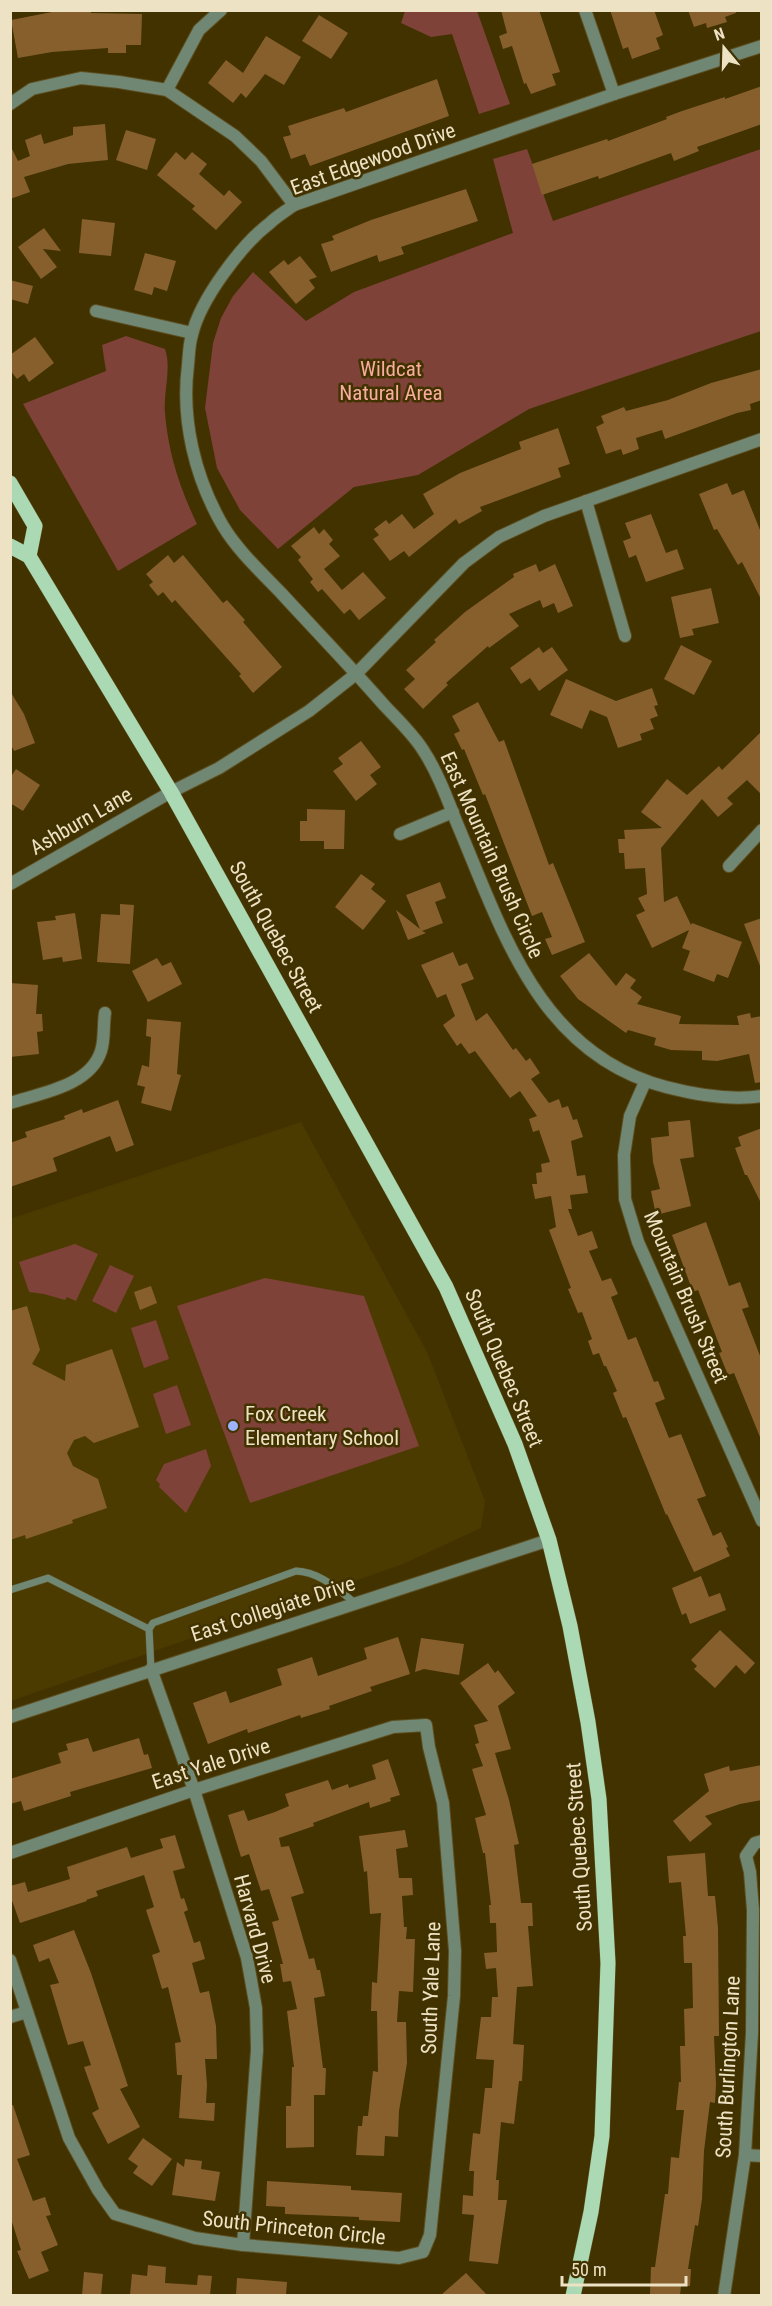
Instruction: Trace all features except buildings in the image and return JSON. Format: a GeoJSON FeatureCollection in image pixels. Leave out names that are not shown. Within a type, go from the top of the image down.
{"type":"FeatureCollection","features":[{"type":"Feature","properties":{"kind":"main road"},"geometry":{"type":"LineString","coordinates":[[10,483],[35,526],[29,556],[10,546]]}},
{"type":"Feature","properties":{"kind":"main road","name":"South Quebec Street"},"geometry":{"type":"LineString","coordinates":[[29,556],[171,792],[446,1287],[515,1444],[549,1540],[570,1626],[598,1788],[608,1963],[602,2136],[591,2212],[573,2295]]}},
{"type":"Feature","properties":{"kind":"street"},"geometry":{"type":"LineString","coordinates":[[167,90],[199,30],[221,10]]}},
{"type":"Feature","properties":{"kind":"street"},"geometry":{"type":"LineString","coordinates":[[585,10],[614,94]]}},
{"type":"Feature","properties":{"kind":"street","name":"East Edgewood Drive"},"geometry":{"type":"LineString","coordinates":[[356,674],[224,529],[205,490],[193,454],[186,412],[186,378],[192,333],[211,292],[240,253],[268,224],[294,205],[614,94],[762,46]]}},
{"type":"Feature","properties":{"kind":"street"},"geometry":{"type":"LineString","coordinates":[[10,104],[32,89],[81,78],[167,90],[235,136],[261,161],[294,205]]}},
{"type":"Feature","properties":{"kind":"street"},"geometry":{"type":"LineString","coordinates":[[96,311],[192,333]]}},
{"type":"Feature","properties":{"kind":"street"},"geometry":{"type":"LineString","coordinates":[[171,792],[219,768],[309,711],[356,674],[464,562],[499,537],[544,516],[762,439]]}},
{"type":"Feature","properties":{"kind":"street"},"geometry":{"type":"LineString","coordinates":[[586,501],[625,636]]}},
{"type":"Feature","properties":{"kind":"street","name":"East Mountain Brush Circle"},"geometry":{"type":"LineString","coordinates":[[356,674],[423,750],[453,812],[515,959],[545,1007],[578,1039],[610,1065],[645,1082],[719,1097],[762,1096]]}},
{"type":"Feature","properties":{"kind":"street","name":"Ashburn Lane"},"geometry":{"type":"LineString","coordinates":[[10,884],[171,792]]}},
{"type":"Feature","properties":{"kind":"street"},"geometry":{"type":"LineString","coordinates":[[400,834],[453,812]]}},
{"type":"Feature","properties":{"kind":"street"},"geometry":{"type":"LineString","coordinates":[[729,866],[762,830]]}},
{"type":"Feature","properties":{"kind":"street"},"geometry":{"type":"LineString","coordinates":[[10,1103],[73,1082],[90,1070],[101,1051],[105,1013]]}},
{"type":"Feature","properties":{"kind":"street","name":"Mountain Brush Street"},"geometry":{"type":"LineString","coordinates":[[645,1082],[630,1116],[624,1155],[625,1199],[638,1242],[762,1521]]}},
{"type":"Feature","properties":{"kind":"street","name":"East Collegiate Drive"},"geometry":{"type":"LineString","coordinates":[[10,1717],[549,1540]]}},
{"type":"Feature","properties":{"kind":"street","name":"Harvard Drive"},"geometry":{"type":"LineString","coordinates":[[151,1669],[194,1790],[247,1958],[256,2008],[257,2050],[243,2245]]}},
{"type":"Feature","properties":{"kind":"street","name":"East Yale Drive"},"geometry":{"type":"LineString","coordinates":[[10,1853],[194,1790],[393,1727],[426,1725]]}},
{"type":"Feature","properties":{"kind":"street","name":"South Yale Lane"},"geometry":{"type":"LineString","coordinates":[[423,2252],[430,2235],[454,1996],[455,1950],[443,1803],[426,1725]]}},
{"type":"Feature","properties":{"kind":"street","name":"South Burlington Lane"},"geometry":{"type":"LineString","coordinates":[[724,2295],[744,2155],[752,2033],[753,1910],[750,1872],[746,1856],[758,1842]]}},
{"type":"Feature","properties":{"kind":"street","name":"South Princeton Circle"},"geometry":{"type":"LineString","coordinates":[[10,1960],[69,2138],[98,2190],[115,2214],[195,2238],[243,2245],[399,2258],[423,2252]]}},
{"type":"Feature","properties":{"kind":"street"},"geometry":{"type":"LineString","coordinates":[[10,2017],[27,2012]]}},
{"type":"Feature","properties":{"kind":"street"},"geometry":{"type":"LineString","coordinates":[[744,2155],[762,2156]]}},
{"type":"Feature","properties":{"kind":"lane"},"geometry":{"type":"LineString","coordinates":[[151,1669],[149,1629],[153,1623],[296,1571],[306,1571],[321,1577],[354,1603]]}},
{"type":"Feature","properties":{"kind":"lane"},"geometry":{"type":"LineString","coordinates":[[10,1590],[48,1578],[149,1629]]}},
{"type":"Feature","properties":{"kind":"shaded area","name":"Fox Creek Elementary School"},"geometry":{"type":"Polygon","coordinates":[[[301,1122],[427,1352],[485,1501],[481,1528],[403,1564],[11,1701],[10,1219],[301,1122]]]}},
{"type":"Feature","properties":{"kind":"green space"},"geometry":{"type":"Polygon","coordinates":[[[405,11],[477,11],[510,104],[479,114],[452,34],[431,37],[401,23],[405,11]]]}},
{"type":"Feature","properties":{"kind":"green space","name":"Wildcat Natural Area"},"geometry":{"type":"Polygon","coordinates":[[[527,149],[553,221],[761,149],[761,331],[529,409],[418,475],[354,487],[278,549],[240,510],[217,468],[205,408],[213,343],[221,318],[233,296],[253,272],[306,321],[354,292],[513,233],[493,159],[527,149]]]}},
{"type":"Feature","properties":{"kind":"green space"},"geometry":{"type":"Polygon","coordinates":[[[126,336],[165,349],[168,373],[165,413],[169,442],[180,484],[197,524],[118,571],[23,404],[106,371],[102,345],[126,336]]]}},
{"type":"Feature","properties":{"kind":"green space"},"geometry":{"type":"Polygon","coordinates":[[[75,1244],[98,1254],[76,1301],[67,1297],[65,1300],[29,1292],[19,1262],[75,1244]]]}},
{"type":"Feature","properties":{"kind":"green space"},"geometry":{"type":"Polygon","coordinates":[[[110,1265],[134,1276],[116,1313],[92,1301],[110,1265]]]}},
{"type":"Feature","properties":{"kind":"green space"},"geometry":{"type":"Polygon","coordinates":[[[265,1278],[364,1296],[419,1446],[250,1503],[177,1306],[265,1278]]]}},
{"type":"Feature","properties":{"kind":"green space"},"geometry":{"type":"Polygon","coordinates":[[[156,1320],[169,1359],[144,1368],[131,1328],[156,1320]]]}},
{"type":"Feature","properties":{"kind":"green space"},"geometry":{"type":"Polygon","coordinates":[[[177,1385],[191,1425],[166,1434],[153,1394],[177,1385]]]}},
{"type":"Feature","properties":{"kind":"green space"},"geometry":{"type":"Polygon","coordinates":[[[206,1449],[211,1466],[186,1513],[159,1487],[160,1484],[156,1480],[164,1464],[206,1449]]]}},
{"type":"Feature","properties":{"kind":"place","name":"Fox Creek Elementary School"},"geometry":{"type":"Point","coordinates":[233,1426]}}]}
